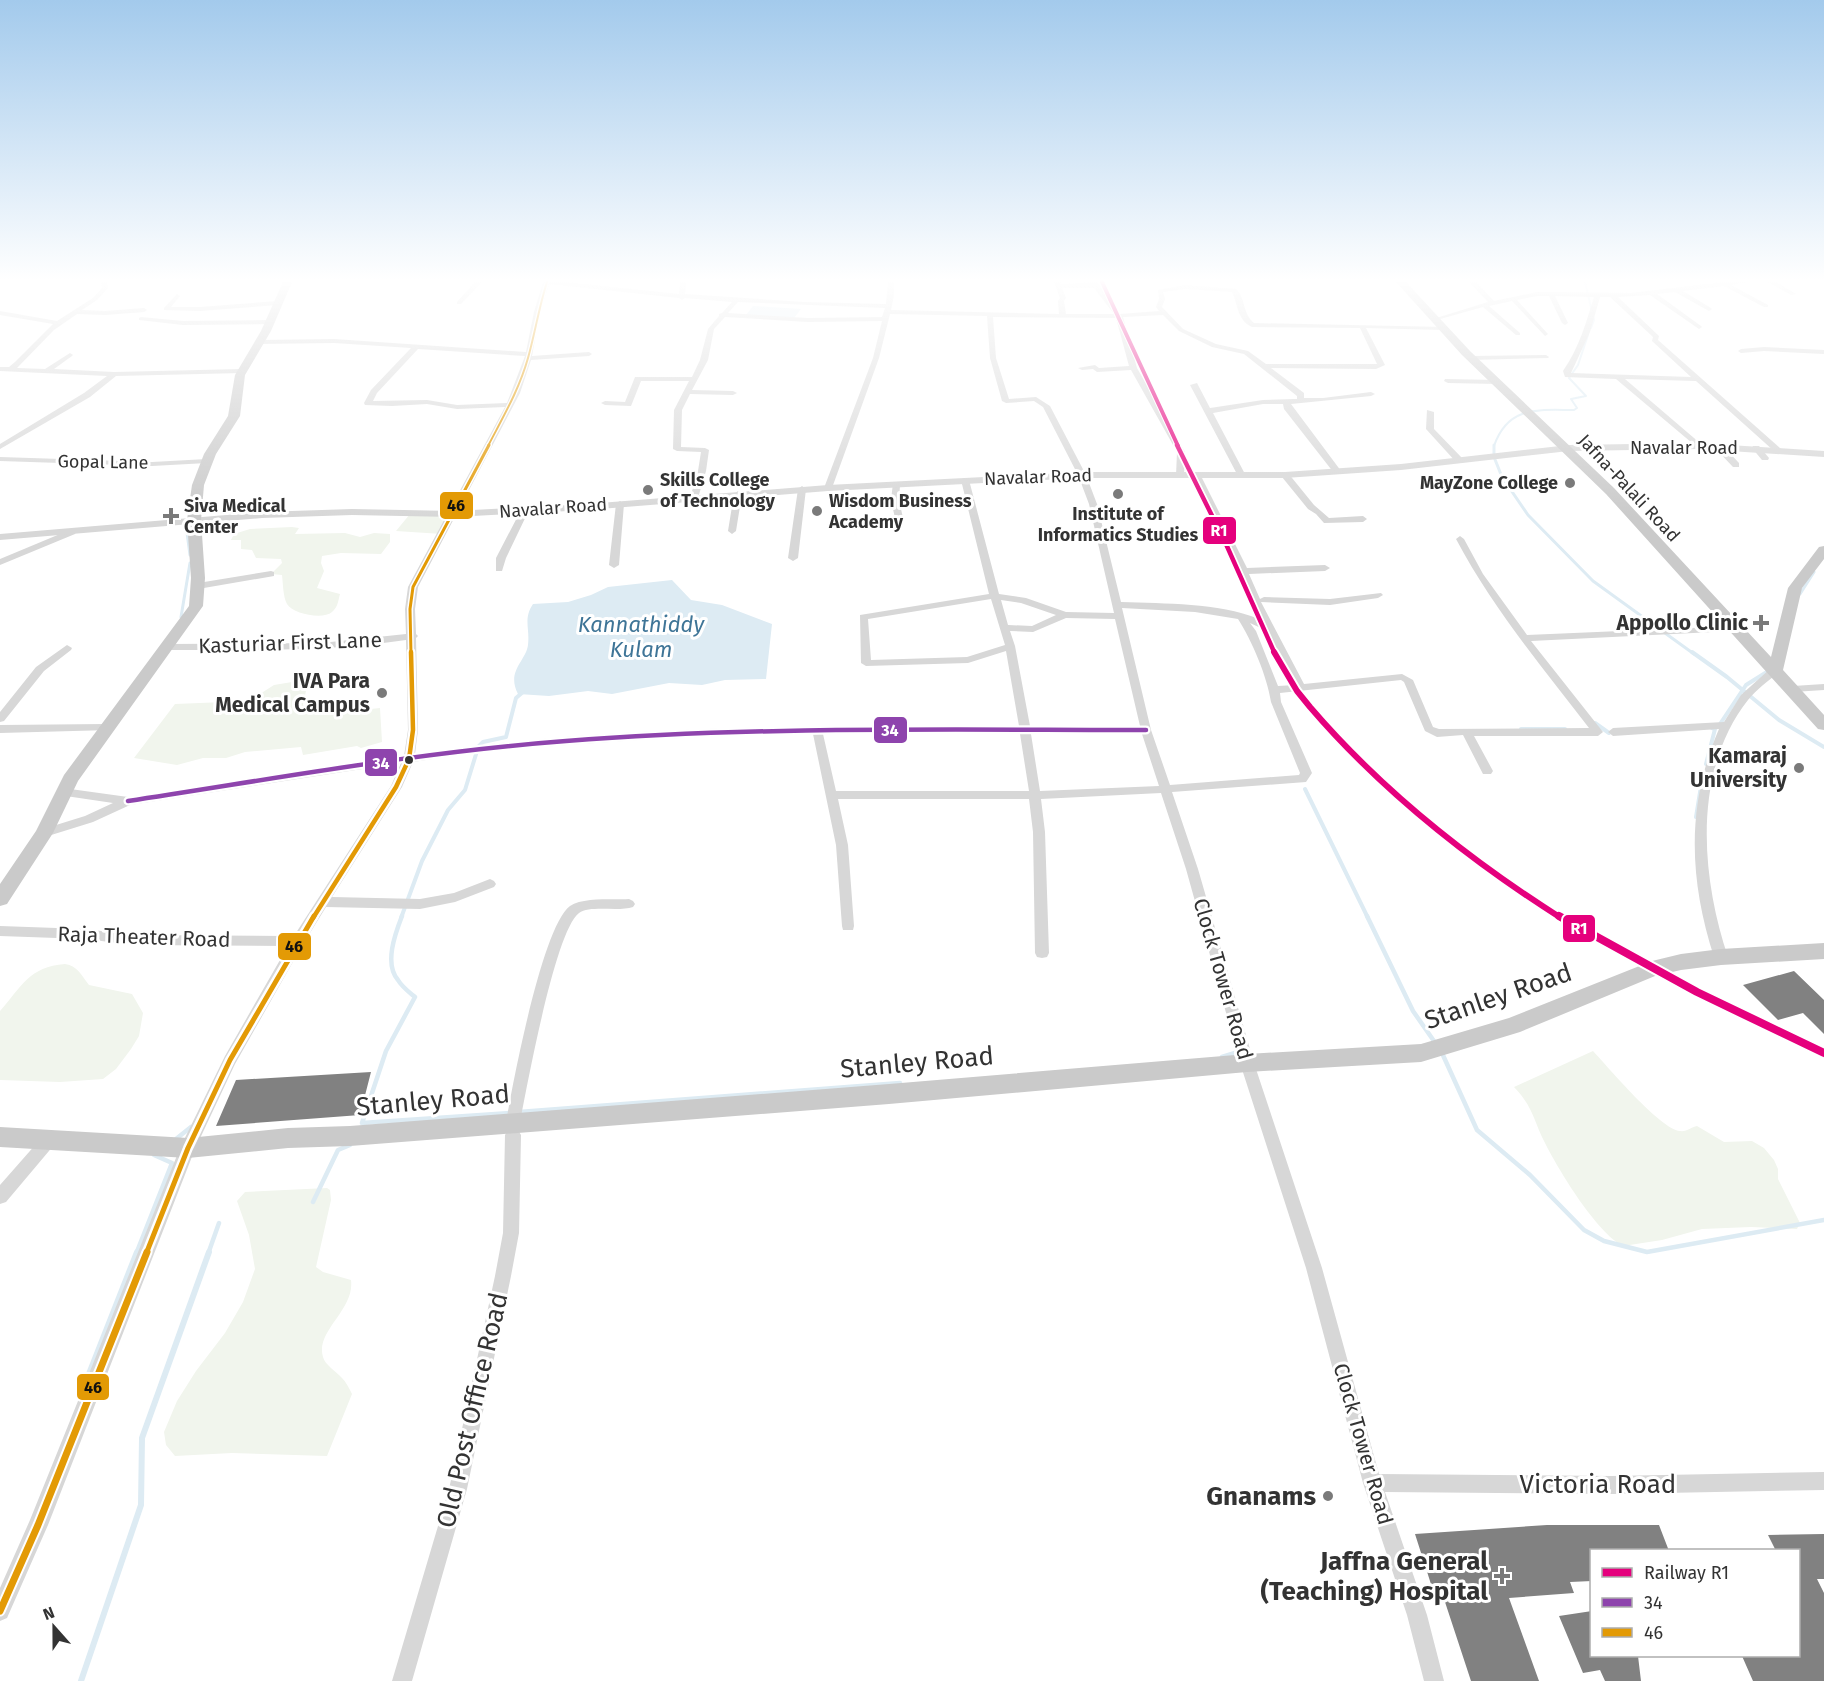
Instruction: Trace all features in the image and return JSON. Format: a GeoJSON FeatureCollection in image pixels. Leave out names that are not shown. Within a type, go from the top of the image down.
{"type":"FeatureCollection","features":[{"type":"Feature","properties":{"kind":"main road"},"geometry":{"type":"LineString","coordinates":[[0,899],[44,833],[63,792],[102,728],[167,647],[196,606],[198,586],[194,520],[196,492],[207,461],[234,416],[239,379],[249,360]]}},
{"type":"Feature","properties":{"kind":"main road","name":"Jafna-Palali Road"},"geometry":{"type":"LineString","coordinates":[[1474,360],[1569,448],[1824,725]]}},
{"type":"Feature","properties":{"kind":"main road"},"geometry":{"type":"LineString","coordinates":[[1774,670],[1796,588],[1824,550]]}},
{"type":"Feature","properties":{"kind":"main road","name":"Stanley Road"},"geometry":{"type":"LineString","coordinates":[[0,1137],[188,1148],[513,1129],[1247,1063],[1420,1053],[1513,1026],[1652,969],[1681,962],[1721,957],[1824,951]]}},
{"type":"Feature","properties":{"kind":"street"},"geometry":{"type":"LineString","coordinates":[[11,369],[23,360]]}},
{"type":"Feature","properties":{"kind":"street"},"geometry":{"type":"LineString","coordinates":[[48,370],[62,360]]}},
{"type":"Feature","properties":{"kind":"street"},"geometry":{"type":"LineString","coordinates":[[404,360],[368,403],[427,402],[457,407],[509,405]]}},
{"type":"Feature","properties":{"kind":"street"},"geometry":{"type":"LineString","coordinates":[[0,1611],[38,1526],[188,1148],[236,1051],[292,951],[396,787],[409,759],[413,730],[413,636],[410,609],[413,587],[427,558],[454,514],[521,383],[527,360]]}},
{"type":"Feature","properties":{"kind":"street"},"geometry":{"type":"LineString","coordinates":[[695,495],[705,450],[677,449],[678,410],[704,360]]}},
{"type":"Feature","properties":{"kind":"street"},"geometry":{"type":"LineString","coordinates":[[828,488],[873,360]]}},
{"type":"Feature","properties":{"kind":"street","name":"Clock Tower Road"},"geometry":{"type":"LineString","coordinates":[[994,360],[1006,401],[1036,399],[1042,402],[1082,475],[1100,530],[1146,730],[1192,869],[1247,1063],[1314,1268],[1372,1483],[1417,1615],[1434,1681]]}},
{"type":"Feature","properties":{"kind":"street"},"geometry":{"type":"LineString","coordinates":[[1131,360],[1180,452],[1180,476]]}},
{"type":"Feature","properties":{"kind":"street"},"geometry":{"type":"LineString","coordinates":[[1257,360],[1301,395],[1296,401],[1287,403],[1287,407],[1337,471]]}},
{"type":"Feature","properties":{"kind":"street"},"geometry":{"type":"LineString","coordinates":[[1265,366],[1381,365],[1379,360]]}},
{"type":"Feature","properties":{"kind":"street"},"geometry":{"type":"LineString","coordinates":[[1572,360],[1567,371],[1568,375],[1697,379]]}},
{"type":"Feature","properties":{"kind":"street"},"geometry":{"type":"LineString","coordinates":[[1677,360],[1777,449]]}},
{"type":"Feature","properties":{"kind":"street"},"geometry":{"type":"LineString","coordinates":[[1082,368],[1095,367],[1097,370],[1133,368]]}},
{"type":"Feature","properties":{"kind":"street"},"geometry":{"type":"LineString","coordinates":[[0,369],[114,374],[243,371]]}},
{"type":"Feature","properties":{"kind":"street"},"geometry":{"type":"LineString","coordinates":[[0,447],[87,395],[114,374]]}},
{"type":"Feature","properties":{"kind":"street"},"geometry":{"type":"LineString","coordinates":[[1617,376],[1698,446]]}},
{"type":"Feature","properties":{"kind":"street"},"geometry":{"type":"LineString","coordinates":[[605,403],[628,404],[638,379],[695,379]]}},
{"type":"Feature","properties":{"kind":"street"},"geometry":{"type":"LineString","coordinates":[[1448,381],[1497,382]]}},
{"type":"Feature","properties":{"kind":"street"},"geometry":{"type":"LineString","coordinates":[[1194,385],[1242,476]]}},
{"type":"Feature","properties":{"kind":"street"},"geometry":{"type":"LineString","coordinates":[[688,392],[733,393]]}},
{"type":"Feature","properties":{"kind":"street"},"geometry":{"type":"LineString","coordinates":[[1208,411],[1263,402],[1323,400],[1371,394]]}},
{"type":"Feature","properties":{"kind":"street"},"geometry":{"type":"LineString","coordinates":[[1430,412],[1430,429],[1459,460]]}},
{"type":"Feature","properties":{"kind":"street","name":"Navalar Road"},"geometry":{"type":"LineString","coordinates":[[0,537],[262,515],[454,514],[620,504],[695,495],[965,480],[1082,475],[1285,475],[1569,448],[1698,446],[1777,449],[1824,454]]}},
{"type":"Feature","properties":{"kind":"street"},"geometry":{"type":"LineString","coordinates":[[1719,447],[1736,465]]}},
{"type":"Feature","properties":{"kind":"street"},"geometry":{"type":"LineString","coordinates":[[1756,448],[1766,458]]}},
{"type":"Feature","properties":{"kind":"street","name":"Gopal Lane"},"geometry":{"type":"LineString","coordinates":[[0,459],[153,464],[207,461]]}},
{"type":"Feature","properties":{"kind":"street"},"geometry":{"type":"LineString","coordinates":[[1285,475],[1311,507],[1327,521],[1363,519]]}},
{"type":"Feature","properties":{"kind":"street"},"geometry":{"type":"LineString","coordinates":[[1197,476],[1244,571],[1269,629],[1301,687]]}},
{"type":"Feature","properties":{"kind":"street"},"geometry":{"type":"LineString","coordinates":[[965,480],[1010,646],[1035,795],[1039,832],[1042,953]]}},
{"type":"Feature","properties":{"kind":"street"},"geometry":{"type":"LineString","coordinates":[[896,484],[895,500],[899,518]]}},
{"type":"Feature","properties":{"kind":"street"},"geometry":{"type":"LineString","coordinates":[[793,558],[802,489]]}},
{"type":"Feature","properties":{"kind":"street"},"geometry":{"type":"LineString","coordinates":[[732,531],[738,494]]}},
{"type":"Feature","properties":{"kind":"street"},"geometry":{"type":"LineString","coordinates":[[614,565],[620,504]]}},
{"type":"Feature","properties":{"kind":"street"},"geometry":{"type":"LineString","coordinates":[[499,569],[501,558],[525,510]]}},
{"type":"Feature","properties":{"kind":"street"},"geometry":{"type":"LineString","coordinates":[[0,562],[72,532]]}},
{"type":"Feature","properties":{"kind":"street"},"geometry":{"type":"LineString","coordinates":[[1460,539],[1479,574],[1524,638],[1598,732],[1467,732],[1487,771]]}},
{"type":"Feature","properties":{"kind":"street"},"geometry":{"type":"LineString","coordinates":[[1244,571],[1325,568]]}},
{"type":"Feature","properties":{"kind":"street"},"geometry":{"type":"LineString","coordinates":[[198,586],[271,574]]}},
{"type":"Feature","properties":{"kind":"street"},"geometry":{"type":"LineString","coordinates":[[1264,600],[1330,602],[1378,595]]}},
{"type":"Feature","properties":{"kind":"street"},"geometry":{"type":"LineString","coordinates":[[1010,646],[968,660],[866,663],[863,617],[995,596],[1023,600],[1065,615]]}},
{"type":"Feature","properties":{"kind":"street"},"geometry":{"type":"LineString","coordinates":[[1005,628],[1033,629],[1065,615],[1118,611],[1194,610],[1241,616],[1259,622],[1269,629]]}},
{"type":"Feature","properties":{"kind":"street"},"geometry":{"type":"LineString","coordinates":[[830,795],[1035,795],[1165,789],[1295,780],[1305,777],[1306,773],[1275,702],[1274,690],[1251,631],[1241,616]]}},
{"type":"Feature","properties":{"kind":"street"},"geometry":{"type":"LineString","coordinates":[[1524,638],[1734,628]]}},
{"type":"Feature","properties":{"kind":"street","name":"Kasturiar First Lane"},"geometry":{"type":"LineString","coordinates":[[167,647],[334,646],[413,636]]}},
{"type":"Feature","properties":{"kind":"street"},"geometry":{"type":"LineString","coordinates":[[0,719],[40,669],[67,648]]}},
{"type":"Feature","properties":{"kind":"street"},"geometry":{"type":"LineString","coordinates":[[1721,957],[1707,916],[1700,840],[1709,775],[1727,725],[1749,693],[1774,670]]}},
{"type":"Feature","properties":{"kind":"street"},"geometry":{"type":"LineString","coordinates":[[1274,690],[1405,677],[1429,729],[1435,732],[1462,732]]}},
{"type":"Feature","properties":{"kind":"street"},"geometry":{"type":"LineString","coordinates":[[1793,689],[1824,687]]}},
{"type":"Feature","properties":{"kind":"street"},"geometry":{"type":"LineString","coordinates":[[1613,732],[1727,725]]}},
{"type":"Feature","properties":{"kind":"street"},"geometry":{"type":"LineString","coordinates":[[0,729],[102,728]]}},
{"type":"Feature","properties":{"kind":"street"},"geometry":{"type":"LineString","coordinates":[[44,833],[89,819],[129,801],[482,748],[553,741],[698,732],[818,729],[1146,730]]}},
{"type":"Feature","properties":{"kind":"street"},"geometry":{"type":"LineString","coordinates":[[818,729],[842,845],[848,926]]}},
{"type":"Feature","properties":{"kind":"street"},"geometry":{"type":"LineString","coordinates":[[63,792],[129,801]]}},
{"type":"Feature","properties":{"kind":"street"},"geometry":{"type":"LineString","coordinates":[[322,902],[420,904],[455,897],[490,884]]}},
{"type":"Feature","properties":{"kind":"street","name":"Old Post Office Road"},"geometry":{"type":"LineString","coordinates":[[402,1681],[458,1489],[503,1276],[511,1233],[513,1129],[530,1032],[552,956],[567,916],[581,908],[629,904]]}},
{"type":"Feature","properties":{"kind":"street","name":"Raja Theater Road"},"geometry":{"type":"LineString","coordinates":[[0,931],[85,934],[134,940],[287,941]]}},
{"type":"Feature","properties":{"kind":"street"},"geometry":{"type":"LineString","coordinates":[[0,1197],[50,1140]]}},
{"type":"Feature","properties":{"kind":"street","name":"Victoria Road"},"geometry":{"type":"LineString","coordinates":[[1372,1483],[1612,1485],[1824,1481]]}},
{"type":"Feature","properties":{"kind":"shaded area"},"geometry":{"type":"Polygon","coordinates":[[[410,514],[454,514],[442,534],[396,531],[410,514]]]}},
{"type":"Feature","properties":{"kind":"shaded area"},"geometry":{"type":"Polygon","coordinates":[[[299,528],[295,534],[345,533],[360,537],[374,533],[390,534],[390,542],[381,554],[341,553],[322,556],[321,563],[324,571],[317,588],[340,594],[337,606],[332,612],[322,616],[308,615],[290,608],[284,594],[282,575],[271,574],[282,563],[281,559],[256,558],[252,550],[241,549],[241,540],[231,540],[234,534],[250,529],[299,528]]]}},
{"type":"Feature","properties":{"kind":"shaded area"},"geometry":{"type":"Polygon","coordinates":[[[298,681],[307,686],[303,705],[306,708],[335,706],[339,712],[343,712],[380,708],[382,742],[361,748],[357,746],[303,755],[301,747],[245,752],[226,758],[203,758],[177,765],[134,758],[175,704],[249,701],[274,685],[298,681]]]}},
{"type":"Feature","properties":{"kind":"shaded area"},"geometry":{"type":"Polygon","coordinates":[[[65,964],[76,969],[89,985],[132,994],[143,1013],[139,1036],[116,1069],[103,1079],[60,1082],[0,1080],[0,1011],[27,979],[43,969],[65,964]]]}},
{"type":"Feature","properties":{"kind":"shaded area"},"geometry":{"type":"Polygon","coordinates":[[[1593,1051],[1648,1109],[1671,1128],[1682,1131],[1697,1126],[1724,1142],[1752,1141],[1764,1148],[1774,1160],[1778,1169],[1778,1179],[1800,1223],[1797,1229],[1751,1227],[1702,1229],[1662,1240],[1623,1246],[1613,1239],[1591,1215],[1559,1169],[1529,1108],[1514,1087],[1593,1051]]]}},
{"type":"Feature","properties":{"kind":"shaded area"},"geometry":{"type":"Polygon","coordinates":[[[327,1188],[330,1190],[331,1200],[316,1267],[323,1272],[351,1280],[351,1291],[342,1311],[325,1338],[322,1347],[323,1357],[352,1394],[327,1456],[232,1453],[175,1456],[166,1445],[164,1432],[177,1401],[225,1333],[243,1302],[255,1269],[249,1235],[237,1201],[245,1192],[327,1188]]]}},
{"type":"Feature","properties":{"kind":"water","name":"Kannathiddy Kulam"},"geometry":{"type":"Polygon","coordinates":[[[672,580],[691,600],[722,605],[772,624],[766,679],[725,680],[702,685],[669,683],[612,694],[588,691],[549,696],[518,694],[514,679],[515,673],[527,651],[528,619],[533,604],[568,602],[608,587],[672,580]]]}},
{"type":"Feature","properties":{"kind":"building"},"geometry":{"type":"Polygon","coordinates":[[[1794,971],[1824,1000],[1824,1034],[1803,1013],[1778,1020],[1743,985],[1794,971]]]}},
{"type":"Feature","properties":{"kind":"building"},"geometry":{"type":"Polygon","coordinates":[[[371,1072],[360,1115],[216,1126],[236,1080],[371,1072]]]}},
{"type":"Feature","properties":{"kind":"building"},"geometry":{"type":"Polygon","coordinates":[[[1547,1525],[1659,1525],[1668,1549],[1590,1549],[1590,1581],[1570,1582],[1574,1593],[1509,1598],[1539,1681],[1471,1681],[1445,1602],[1437,1603],[1415,1534],[1547,1525]]]}},
{"type":"Feature","properties":{"kind":"building"},"geometry":{"type":"Polygon","coordinates":[[[1824,1534],[1824,1579],[1817,1579],[1824,1593],[1824,1681],[1753,1681],[1742,1657],[1800,1657],[1800,1549],[1775,1549],[1768,1535],[1824,1534]]]}},
{"type":"Feature","properties":{"kind":"building"},"geometry":{"type":"Polygon","coordinates":[[[1590,1611],[1590,1657],[1638,1657],[1641,1681],[1605,1681],[1600,1670],[1583,1673],[1559,1616],[1590,1611]]]}},
{"type":"Feature","properties":{"kind":"waterway"},"geometry":{"type":"LineString","coordinates":[[1494,446],[1507,423],[1516,417],[1537,411],[1577,408],[1571,399],[1586,396],[1569,378],[1580,360]]}},
{"type":"Feature","properties":{"kind":"waterway"},"geometry":{"type":"LineString","coordinates":[[1494,446],[1494,457],[1502,477],[1528,515],[1593,581],[1694,654]]}},
{"type":"Feature","properties":{"kind":"waterway"},"geometry":{"type":"LineString","coordinates":[[186,525],[190,555]]}},
{"type":"Feature","properties":{"kind":"waterway"},"geometry":{"type":"LineString","coordinates":[[181,617],[190,563]]}},
{"type":"Feature","properties":{"kind":"waterway"},"geometry":{"type":"LineString","coordinates":[[1800,594],[1814,572]]}},
{"type":"Feature","properties":{"kind":"waterway"},"geometry":{"type":"LineString","coordinates":[[1692,652],[1743,690]]}},
{"type":"Feature","properties":{"kind":"waterway"},"geometry":{"type":"LineString","coordinates":[[1743,690],[1746,685],[1770,670]]}},
{"type":"Feature","properties":{"kind":"waterway"},"geometry":{"type":"LineString","coordinates":[[1720,724],[1743,690]]}},
{"type":"Feature","properties":{"kind":"waterway"},"geometry":{"type":"LineString","coordinates":[[1743,690],[1779,720],[1824,747]]}},
{"type":"Feature","properties":{"kind":"waterway"},"geometry":{"type":"LineString","coordinates":[[479,746],[483,742],[506,737],[516,698],[523,692]]}},
{"type":"Feature","properties":{"kind":"waterway"},"geometry":{"type":"LineString","coordinates":[[1595,723],[1609,733]]}},
{"type":"Feature","properties":{"kind":"waterway"},"geometry":{"type":"LineString","coordinates":[[1706,764],[1715,729],[1712,728]]}},
{"type":"Feature","properties":{"kind":"waterway"},"geometry":{"type":"LineString","coordinates":[[1521,729],[1565,729]]}},
{"type":"Feature","properties":{"kind":"waterway"},"geometry":{"type":"LineString","coordinates":[[401,918],[422,861],[448,810],[465,790],[477,751]]}},
{"type":"Feature","properties":{"kind":"waterway"},"geometry":{"type":"LineString","coordinates":[[1696,817],[1701,786]]}},
{"type":"Feature","properties":{"kind":"waterway"},"geometry":{"type":"LineString","coordinates":[[1305,789],[1368,918]]}},
{"type":"Feature","properties":{"kind":"waterway"},"geometry":{"type":"LineString","coordinates":[[402,916],[392,949],[392,966],[400,983],[415,997],[386,1051],[362,1123],[511,1113]]}},
{"type":"Feature","properties":{"kind":"waterway"},"geometry":{"type":"LineString","coordinates":[[1367,916],[1413,1011],[1436,1044]]}},
{"type":"Feature","properties":{"kind":"waterway"},"geometry":{"type":"LineString","coordinates":[[1222,1057],[1238,1052]]}},
{"type":"Feature","properties":{"kind":"waterway"},"geometry":{"type":"LineString","coordinates":[[1442,1053],[1477,1130],[1530,1175],[1584,1230],[1604,1241],[1647,1252],[1824,1220]]}},
{"type":"Feature","properties":{"kind":"waterway"},"geometry":{"type":"LineString","coordinates":[[519,1112],[900,1083]]}},
{"type":"Feature","properties":{"kind":"waterway"},"geometry":{"type":"LineString","coordinates":[[176,1139],[191,1127]]}},
{"type":"Feature","properties":{"kind":"waterway"},"geometry":{"type":"LineString","coordinates":[[313,1202],[338,1150],[350,1145]]}},
{"type":"Feature","properties":{"kind":"waterway"},"geometry":{"type":"LineString","coordinates":[[136,1254],[172,1163],[154,1155]]}},
{"type":"Feature","properties":{"kind":"waterway"},"geometry":{"type":"LineString","coordinates":[[208,1254],[219,1223]]}},
{"type":"Feature","properties":{"kind":"waterway"},"geometry":{"type":"LineString","coordinates":[[83,1389],[137,1252]]}},
{"type":"Feature","properties":{"kind":"waterway"},"geometry":{"type":"LineString","coordinates":[[81,1681],[141,1505],[142,1438],[209,1252]]}},
{"type":"Feature","properties":{"kind":"rail line","name":"R1"},"geometry":{"type":"LineString","coordinates":[[1138,360],[1278,659],[1297,691],[1352,753],[1402,802],[1456,847],[1513,888],[1634,960],[1824,1053]]}},
{"type":"Feature","properties":{"kind":"transit line","name":"46"},"geometry":{"type":"LineString","coordinates":[[0,1611],[38,1525],[188,1148],[230,1060],[297,942],[396,787],[409,759],[413,730],[410,609],[413,587],[516,393],[527,360]]}},
{"type":"Feature","properties":{"kind":"transit line","name":"34"},"geometry":{"type":"LineString","coordinates":[[128,801],[452,752],[565,741],[752,730],[1146,730]]}},
{"type":"Feature","properties":{"kind":"place","name":"MayZone College"},"geometry":{"type":"Point","coordinates":[1570,483]}},
{"type":"Feature","properties":{"kind":"place","name":"Skills College of Technology"},"geometry":{"type":"Point","coordinates":[648,490]}},
{"type":"Feature","properties":{"kind":"place","name":"Institute of Informatics Studies"},"geometry":{"type":"Point","coordinates":[1118,494]}},
{"type":"Feature","properties":{"kind":"place","name":"Wisdom Business Academy"},"geometry":{"type":"Point","coordinates":[817,511]}},
{"type":"Feature","properties":{"kind":"place","name":"Siva Medical Center"},"geometry":{"type":"Point","coordinates":[171,516]}},
{"type":"Feature","properties":{"kind":"place","name":"Appollo Clinic"},"geometry":{"type":"Point","coordinates":[1761,623]}},
{"type":"Feature","properties":{"kind":"place","name":"IVA Para Medical Campus"},"geometry":{"type":"Point","coordinates":[382,693]}},
{"type":"Feature","properties":{"kind":"place","name":"Kamaraj University"},"geometry":{"type":"Point","coordinates":[1799,768]}},
{"type":"Feature","properties":{"kind":"place","name":"Gnanams"},"geometry":{"type":"Point","coordinates":[1328,1496]}},
{"type":"Feature","properties":{"kind":"place","name":"Jaffna General (Teaching) Hospital"},"geometry":{"type":"Point","coordinates":[1502,1576]}}]}
